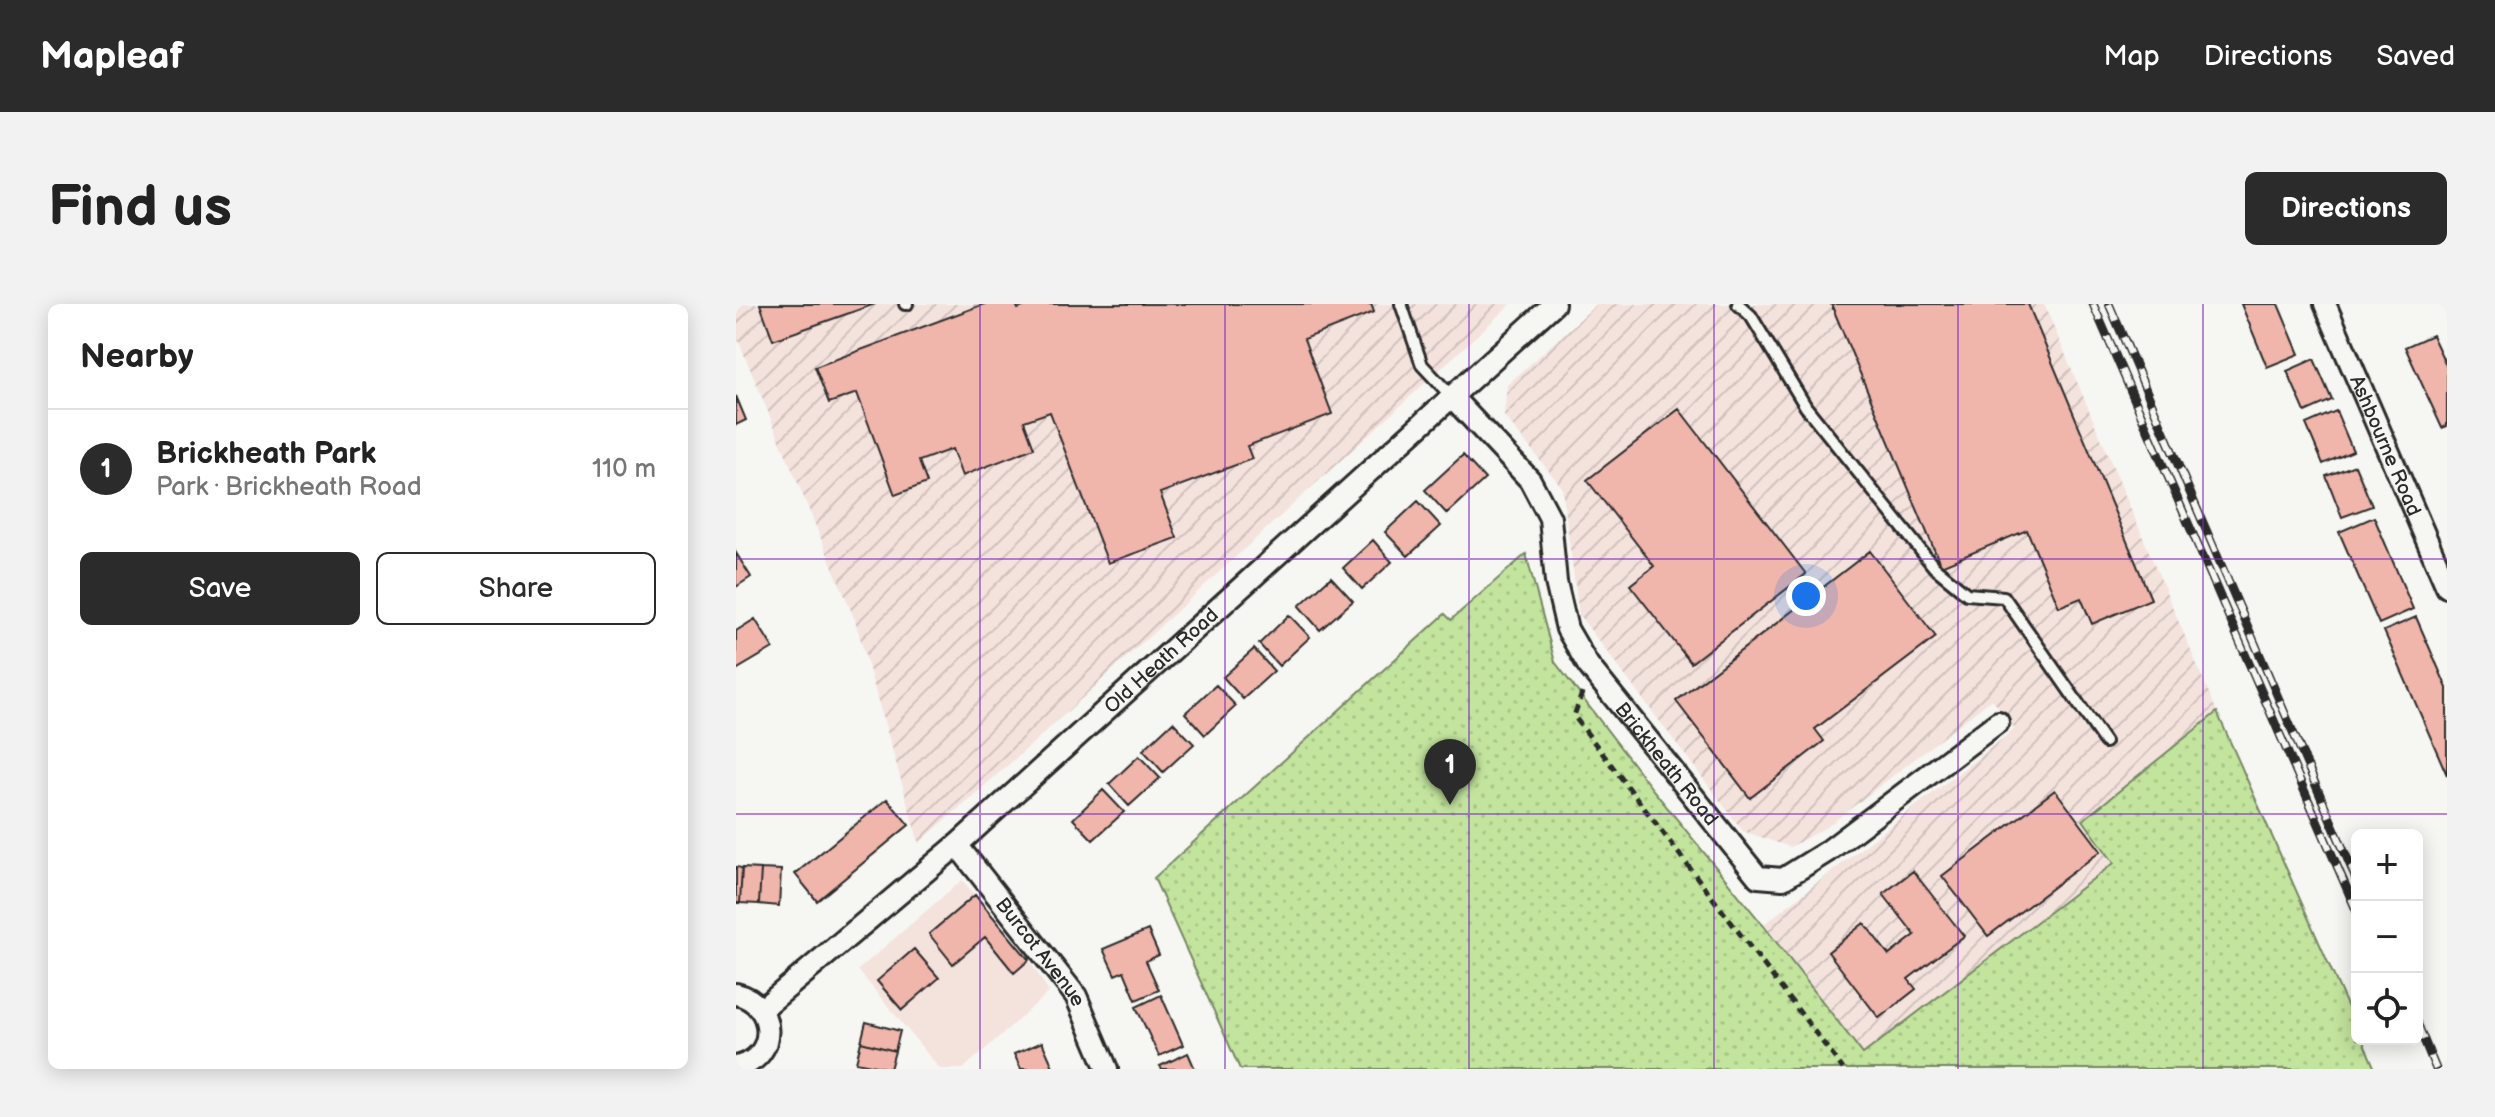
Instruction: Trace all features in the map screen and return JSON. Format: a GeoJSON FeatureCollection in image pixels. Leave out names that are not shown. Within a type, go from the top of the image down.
{"type":"FeatureCollection","features":[{"type":"Feature","properties":{"kind":"street","name":"Old Heath Road"},"geometry":{"type":"LineString","coordinates":[[762,1009],[957,845],[1554,304]]}},
{"type":"Feature","properties":{"kind":"street","name":"Ashbourne Road"},"geometry":{"type":"LineString","coordinates":[[2325,304],[2447,587]]}},
{"type":"Feature","properties":{"kind":"street","name":"Brickheath Road"},"geometry":{"type":"LineString","coordinates":[[1453,398],[1530,480],[1544,505],[1550,518],[1556,582],[1567,629],[1588,665],[1758,877],[1783,879],[1828,851],[1998,722]]}},
{"type":"Feature","properties":{"kind":"street","name":"Burcot Avenue"},"geometry":{"type":"LineString","coordinates":[[957,845],[1076,996],[1107,1069]]}},
{"type":"Feature","properties":{"kind":"street"},"geometry":{"type":"LineString","coordinates":[[736,994],[754,1001],[762,1009],[769,1027],[765,1048],[747,1066]]}},
{"type":"Feature","properties":{"kind":"lane"},"geometry":{"type":"LineString","coordinates":[[1401,304],[1422,365],[1453,398]]}},
{"type":"Feature","properties":{"kind":"lane"},"geometry":{"type":"LineString","coordinates":[[1738,304],[1751,316],[1806,407],[1934,567],[1967,594],[2004,597],[2105,742]]}},
{"type":"Feature","properties":{"kind":"path"},"geometry":{"type":"LineString","coordinates":[[1588,665],[1574,716],[1843,1069]]}},
{"type":"Feature","properties":{"kind":"shaded area"},"geometry":{"type":"Polygon","coordinates":[[[736,304],[1511,304],[1032,744],[919,843],[855,620],[736,335],[736,304]]]}},
{"type":"Feature","properties":{"kind":"shaded area"},"geometry":{"type":"Polygon","coordinates":[[[1597,304],[2044,304],[2217,712],[2083,819],[2114,862],[1863,1054],[1763,925],[2015,729],[1992,699],[1828,826],[1790,847],[1743,831],[1579,615],[1562,487],[1504,416],[1507,385],[1597,304]]]}},
{"type":"Feature","properties":{"kind":"shaded area"},"geometry":{"type":"Polygon","coordinates":[[[962,880],[1029,960],[1049,992],[963,1069],[940,1069],[858,970],[962,880]]]}},
{"type":"Feature","properties":{"kind":"green space"},"geometry":{"type":"Polygon","coordinates":[[[1526,554],[1555,662],[1863,1054],[2114,863],[2083,820],[2217,712],[2351,1014],[2351,1045],[2365,1045],[2375,1069],[1240,1069],[1154,878],[1445,614],[1451,620],[1526,554]]]}},
{"type":"Feature","properties":{"kind":"building"},"geometry":{"type":"Polygon","coordinates":[[[760,304],[875,304],[773,340],[760,304]]]}},
{"type":"Feature","properties":{"kind":"building"},"geometry":{"type":"Polygon","coordinates":[[[984,304],[1016,304],[1018,309],[1030,304],[1371,304],[1374,312],[1304,339],[1332,414],[1247,446],[1252,459],[1160,493],[1177,538],[1108,563],[1050,412],[1024,421],[1034,448],[962,476],[952,449],[919,461],[927,483],[895,495],[857,393],[829,403],[815,367],[984,304]]]}},
{"type":"Feature","properties":{"kind":"building"},"geometry":{"type":"Polygon","coordinates":[[[1831,304],[2028,304],[2151,599],[2092,624],[2081,598],[2059,607],[2027,530],[1941,566],[1831,304]]]}},
{"type":"Feature","properties":{"kind":"building"},"geometry":{"type":"Polygon","coordinates":[[[2241,304],[2278,304],[2299,354],[2267,367],[2241,304]]]}},
{"type":"Feature","properties":{"kind":"building"},"geometry":{"type":"Polygon","coordinates":[[[2432,335],[2447,367],[2447,426],[2442,428],[2405,347],[2432,335]]]}},
{"type":"Feature","properties":{"kind":"building"},"geometry":{"type":"Polygon","coordinates":[[[2314,359],[2332,400],[2305,412],[2287,371],[2314,359]]]}},
{"type":"Feature","properties":{"kind":"building"},"geometry":{"type":"Polygon","coordinates":[[[736,396],[746,420],[736,425],[736,396]]]}},
{"type":"Feature","properties":{"kind":"building"},"geometry":{"type":"Polygon","coordinates":[[[1679,409],[1806,574],[1691,663],[1630,585],[1654,566],[1587,480],[1679,409]]]}},
{"type":"Feature","properties":{"kind":"building"},"geometry":{"type":"Polygon","coordinates":[[[2336,411],[2353,451],[2323,464],[2306,424],[2336,411]]]}},
{"type":"Feature","properties":{"kind":"building"},"geometry":{"type":"Polygon","coordinates":[[[1463,455],[1485,479],[1447,514],[1425,490],[1463,455]]]}},
{"type":"Feature","properties":{"kind":"building"},"geometry":{"type":"Polygon","coordinates":[[[2355,465],[2372,506],[2342,517],[2326,476],[2355,465]]]}},
{"type":"Feature","properties":{"kind":"building"},"geometry":{"type":"Polygon","coordinates":[[[1418,501],[1441,526],[1408,556],[1385,532],[1418,501]]]}},
{"type":"Feature","properties":{"kind":"building"},"geometry":{"type":"Polygon","coordinates":[[[2374,517],[2413,609],[2379,624],[2339,532],[2374,517]]]}},
{"type":"Feature","properties":{"kind":"building"},"geometry":{"type":"Polygon","coordinates":[[[1373,540],[1392,562],[1362,589],[1343,568],[1373,540]]]}},
{"type":"Feature","properties":{"kind":"building"},"geometry":{"type":"Polygon","coordinates":[[[1870,551],[1936,637],[1815,729],[1824,741],[1750,798],[1676,701],[1870,551]]]}},
{"type":"Feature","properties":{"kind":"building"},"geometry":{"type":"Polygon","coordinates":[[[736,553],[751,577],[736,587],[736,553]]]}},
{"type":"Feature","properties":{"kind":"building"},"geometry":{"type":"Polygon","coordinates":[[[1331,577],[1353,601],[1320,630],[1299,606],[1331,577]]]}},
{"type":"Feature","properties":{"kind":"building"},"geometry":{"type":"Polygon","coordinates":[[[1289,615],[1310,637],[1279,666],[1259,644],[1289,615]]]}},
{"type":"Feature","properties":{"kind":"building"},"geometry":{"type":"Polygon","coordinates":[[[2416,617],[2447,688],[2447,775],[2384,631],[2416,617]]]}},
{"type":"Feature","properties":{"kind":"building"},"geometry":{"type":"Polygon","coordinates":[[[755,619],[773,648],[736,670],[736,631],[755,619]]]}},
{"type":"Feature","properties":{"kind":"building"},"geometry":{"type":"Polygon","coordinates":[[[1254,649],[1274,671],[1243,699],[1223,677],[1254,649]]]}},
{"type":"Feature","properties":{"kind":"building"},"geometry":{"type":"Polygon","coordinates":[[[1216,685],[1236,706],[1205,735],[1185,713],[1216,685]]]}},
{"type":"Feature","properties":{"kind":"building"},"geometry":{"type":"Polygon","coordinates":[[[1173,722],[1194,744],[1163,772],[1143,750],[1173,722]]]}},
{"type":"Feature","properties":{"kind":"building"},"geometry":{"type":"Polygon","coordinates":[[[1139,756],[1160,778],[1129,806],[1109,784],[1139,756]]]}},
{"type":"Feature","properties":{"kind":"building"},"geometry":{"type":"Polygon","coordinates":[[[1103,790],[1124,812],[1093,840],[1073,819],[1103,790]]]}},
{"type":"Feature","properties":{"kind":"building"},"geometry":{"type":"Polygon","coordinates":[[[2055,790],[2101,851],[1988,936],[1942,876],[2055,790]]]}},
{"type":"Feature","properties":{"kind":"building"},"geometry":{"type":"Polygon","coordinates":[[[887,799],[909,825],[817,901],[795,874],[887,799]]]}},
{"type":"Feature","properties":{"kind":"building"},"geometry":{"type":"Polygon","coordinates":[[[736,867],[742,868],[740,903],[736,903],[736,867]]]}},
{"type":"Feature","properties":{"kind":"building"},"geometry":{"type":"Polygon","coordinates":[[[742,868],[761,869],[759,904],[740,903],[742,868]]]}},
{"type":"Feature","properties":{"kind":"building"},"geometry":{"type":"Polygon","coordinates":[[[761,869],[781,870],[779,906],[759,904],[761,869]]]}},
{"type":"Feature","properties":{"kind":"building"},"geometry":{"type":"Polygon","coordinates":[[[1913,871],[1964,936],[1908,979],[1916,989],[1879,1018],[1828,952],[1864,923],[1889,955],[1915,935],[1883,894],[1913,871]]]}},
{"type":"Feature","properties":{"kind":"building"},"geometry":{"type":"Polygon","coordinates":[[[975,895],[1029,960],[1014,973],[985,937],[953,964],[929,934],[975,895]]]}},
{"type":"Feature","properties":{"kind":"building"},"geometry":{"type":"Polygon","coordinates":[[[1148,930],[1159,955],[1146,961],[1159,990],[1136,1000],[1124,971],[1115,975],[1103,949],[1148,930]]]}},
{"type":"Feature","properties":{"kind":"building"},"geometry":{"type":"Polygon","coordinates":[[[914,949],[939,978],[902,1010],[877,981],[914,949]]]}},
{"type":"Feature","properties":{"kind":"building"},"geometry":{"type":"Polygon","coordinates":[[[1161,995],[1183,1045],[1159,1056],[1136,1007],[1161,995]]]}},
{"type":"Feature","properties":{"kind":"building"},"geometry":{"type":"Polygon","coordinates":[[[866,1022],[900,1031],[895,1051],[861,1042],[866,1022]]]}},
{"type":"Feature","properties":{"kind":"building"},"geometry":{"type":"Polygon","coordinates":[[[861,1042],[895,1051],[890,1069],[856,1062],[861,1042]]]}},
{"type":"Feature","properties":{"kind":"building"},"geometry":{"type":"Polygon","coordinates":[[[1042,1042],[1054,1069],[1021,1069],[1014,1054],[1042,1042]]]}},
{"type":"Feature","properties":{"kind":"building"},"geometry":{"type":"Polygon","coordinates":[[[1188,1053],[1195,1069],[1162,1069],[1160,1066],[1188,1053]]]}},
{"type":"Feature","properties":{"kind":"railway"},"geometry":{"type":"LineString","coordinates":[[2093,304],[2352,901]]}},
{"type":"Feature","properties":{"kind":"railway"},"geometry":{"type":"LineString","coordinates":[[2109,304],[2351,867]]}},
{"type":"Feature","properties":{"kind":"railway"},"geometry":{"type":"LineString","coordinates":[[2423,1038],[2436,1069]]}},
{"type":"Feature","properties":{"kind":"place","name":"Brickheath Park"},"geometry":{"type":"Point","coordinates":[1450,805]}}]}
